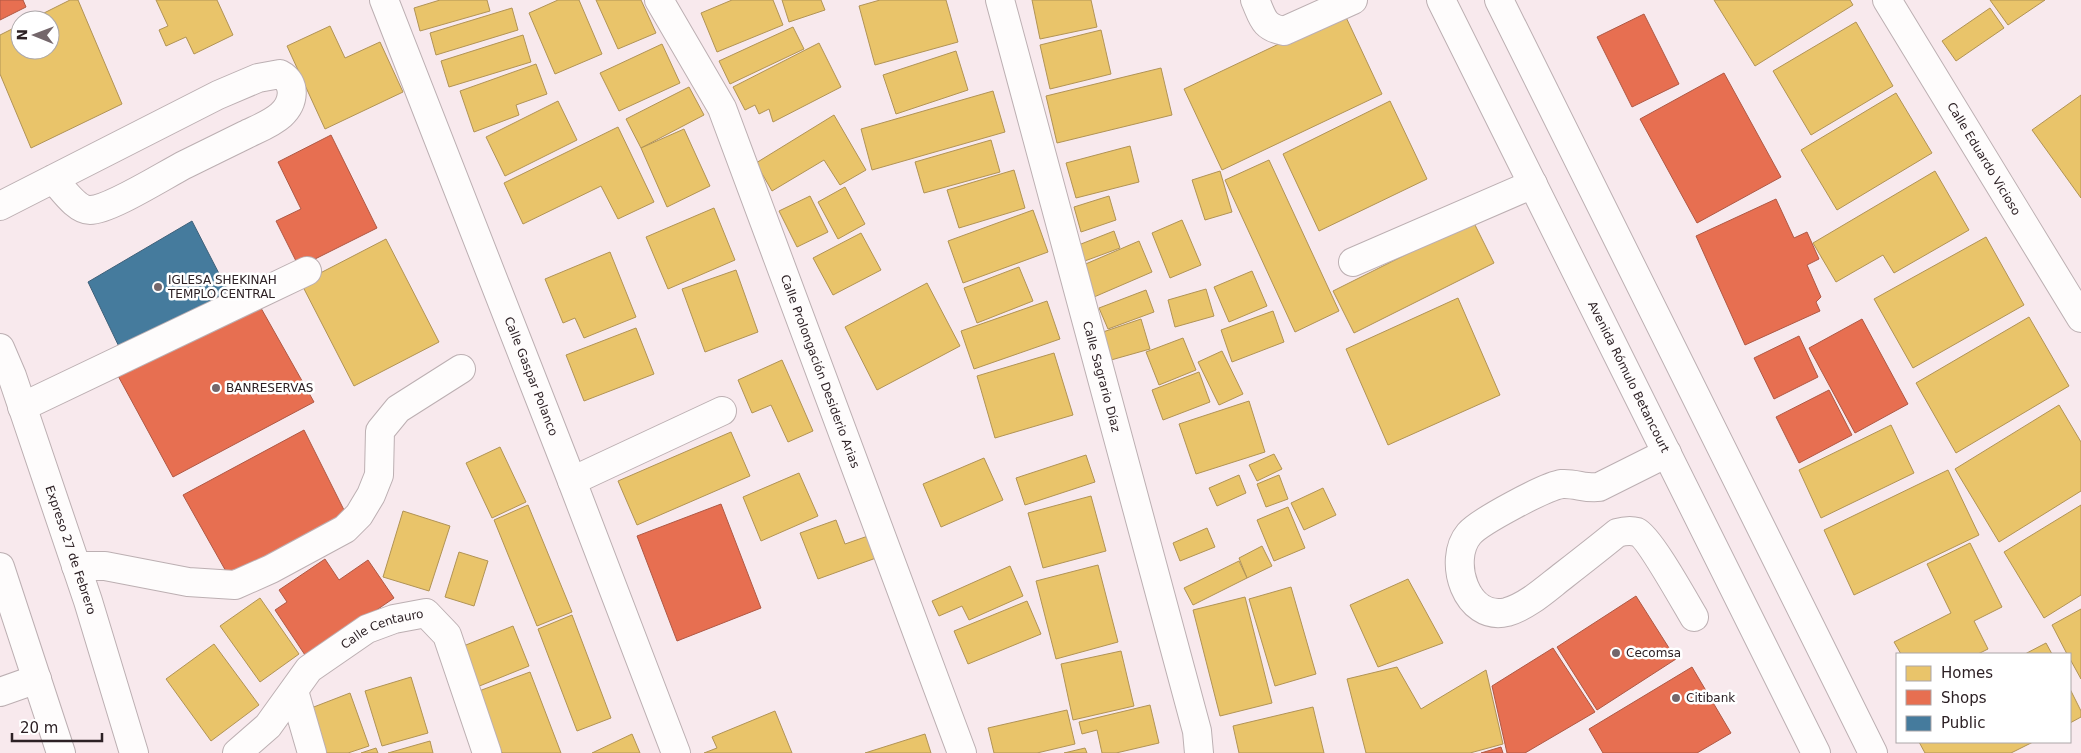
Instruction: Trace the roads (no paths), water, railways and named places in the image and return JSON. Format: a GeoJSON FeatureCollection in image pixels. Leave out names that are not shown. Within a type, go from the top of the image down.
{"type":"FeatureCollection","features":[{"type":"Feature","properties":{"kind":"main road","name":"Calle Gaspar Polanco"},"geometry":{"type":"LineString","coordinates":[[384,0],[676,753]]}},
{"type":"Feature","properties":{"kind":"main road","name":"Calle Prolongación Desiderio Arias"},"geometry":{"type":"LineString","coordinates":[[659,0],[722,108],[962,753]]}},
{"type":"Feature","properties":{"kind":"main road","name":"Calle Sagrario Díaz"},"geometry":{"type":"LineString","coordinates":[[1000,0],[1194,722],[1199,753]]}},
{"type":"Feature","properties":{"kind":"main road"},"geometry":{"type":"LineString","coordinates":[[1255,0],[1266,25],[1273,29],[1284,31],[1353,0]]}},
{"type":"Feature","properties":{"kind":"main road","name":"Avenida Rómulo Betancourt"},"geometry":{"type":"LineString","coordinates":[[1441,0],[1816,753]]}},
{"type":"Feature","properties":{"kind":"main road"},"geometry":{"type":"LineString","coordinates":[[1499,0],[1873,753]]}},
{"type":"Feature","properties":{"kind":"main road","name":"Calle Eduardo Vicioso"},"geometry":{"type":"LineString","coordinates":[[1887,0],[2081,318]]}},
{"type":"Feature","properties":{"kind":"main road"},"geometry":{"type":"LineString","coordinates":[[0,206],[53,179],[218,95],[258,78],[280,74],[290,82],[293,96],[282,115],[109,205],[90,210],[78,205],[53,179]]}},
{"type":"Feature","properties":{"kind":"main road"},"geometry":{"type":"LineString","coordinates":[[1353,262],[1533,184]]}},
{"type":"Feature","properties":{"kind":"main road"},"geometry":{"type":"LineString","coordinates":[[22,407],[307,271]]}},
{"type":"Feature","properties":{"kind":"main road","name":"Expreso 27 de Febrero"},"geometry":{"type":"LineString","coordinates":[[0,348],[76,566],[134,753]]}},
{"type":"Feature","properties":{"kind":"main road"},"geometry":{"type":"LineString","coordinates":[[76,566],[104,566],[188,582],[235,585],[270,569],[345,529],[359,515],[371,495],[379,475],[380,431],[398,409],[461,369]]}},
{"type":"Feature","properties":{"kind":"main road"},"geometry":{"type":"LineString","coordinates":[[572,481],[722,411]]}},
{"type":"Feature","properties":{"kind":"main road"},"geometry":{"type":"LineString","coordinates":[[1667,453],[1599,487],[1590,488],[1578,484],[1562,484],[1547,488],[1469,533],[1460,551],[1459,565],[1463,585],[1472,599],[1482,609],[1493,612],[1505,612],[1519,607],[1540,594],[1618,533],[1628,530],[1637,532],[1650,544],[1694,617]]}},
{"type":"Feature","properties":{"kind":"main road"},"geometry":{"type":"LineString","coordinates":[[0,567],[61,753]]}},
{"type":"Feature","properties":{"kind":"main road","name":"Calle Centauro"},"geometry":{"type":"LineString","coordinates":[[237,753],[268,726],[309,670],[367,629],[394,619],[426,613],[447,634],[487,753]]}},
{"type":"Feature","properties":{"kind":"main road"},"geometry":{"type":"LineString","coordinates":[[0,692],[37,679]]}},
{"type":"Feature","properties":{"kind":"main road"},"geometry":{"type":"LineString","coordinates":[[294,691],[312,753]]}},
{"type":"Feature","properties":{"kind":"place","name":"IGLESA SHEKINAH TEMPLO CENTRAL"},"geometry":{"type":"Point","coordinates":[158,287]}},
{"type":"Feature","properties":{"kind":"place","name":"BANRESERVAS"},"geometry":{"type":"Point","coordinates":[216,388]}},
{"type":"Feature","properties":{"kind":"place","name":"Cecomsa"},"geometry":{"type":"Point","coordinates":[1616,653]}},
{"type":"Feature","properties":{"kind":"place","name":"Citibank"},"geometry":{"type":"Point","coordinates":[1676,698]}}]}
